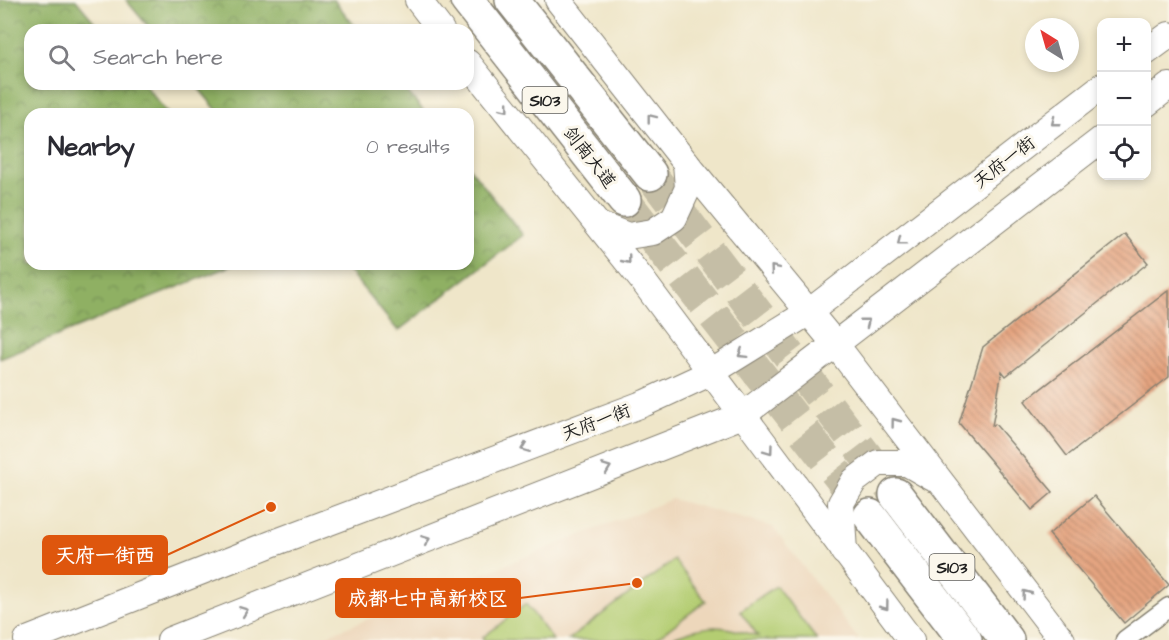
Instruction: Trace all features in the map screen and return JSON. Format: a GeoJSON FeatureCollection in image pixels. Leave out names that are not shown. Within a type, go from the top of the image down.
{"type":"FeatureCollection","features":[{"type":"Feature","properties":{"kind":"highway","name":"剑南大道"},"geometry":{"type":"LineString","coordinates":[[466,0],[624,200]]}},
{"type":"Feature","properties":{"kind":"highway","name":"剑南大道"},"geometry":{"type":"LineString","coordinates":[[512,0],[650,174]]}},
{"type":"Feature","properties":{"kind":"highway","name":"S103"},"geometry":{"type":"LineString","coordinates":[[896,495],[1007,640]]}},
{"type":"Feature","properties":{"kind":"highway","name":"S103"},"geometry":{"type":"LineString","coordinates":[[870,516],[964,640]]}},
{"type":"Feature","properties":{"kind":"main road"},"geometry":{"type":"LineString","coordinates":[[418,0],[436,24]]}},
{"type":"Feature","properties":{"kind":"main road"},"geometry":{"type":"LineString","coordinates":[[558,0],[686,163],[836,345],[1062,640]]}},
{"type":"Feature","properties":{"kind":"main road"},"geometry":{"type":"LineString","coordinates":[[1151,48],[1169,35]]}},
{"type":"Feature","properties":{"kind":"main road"},"geometry":{"type":"LineString","coordinates":[[474,70],[599,225],[712,372],[911,640]]}},
{"type":"Feature","properties":{"kind":"main road"},"geometry":{"type":"LineString","coordinates":[[1151,100],[1169,86]]}},
{"type":"Feature","properties":{"kind":"main road","name":"天府一街"},"geometry":{"type":"LineString","coordinates":[[27,640],[271,544],[645,403],[712,372],[809,312],[1097,89]]}},
{"type":"Feature","properties":{"kind":"main road"},"geometry":{"type":"LineString","coordinates":[[170,640],[743,415],[1097,142]]}},
{"type":"Feature","properties":{"kind":"main road"},"geometry":{"type":"LineString","coordinates":[[599,225],[628,236],[653,232],[674,218],[688,188],[686,163]]}},
{"type":"Feature","properties":{"kind":"main road"},"geometry":{"type":"LineString","coordinates":[[844,552],[841,502],[854,481],[878,463],[907,463],[941,482]]}},
{"type":"Feature","properties":{"kind":"street"},"geometry":{"type":"LineString","coordinates":[[1125,640],[1169,607]]}},
{"type":"Feature","properties":{"kind":"shaded area"},"geometry":{"type":"Polygon","coordinates":[[[672,499],[773,527],[859,640],[315,640],[672,499]]]}},
{"type":"Feature","properties":{"kind":"green space"},"geometry":{"type":"Polygon","coordinates":[[[0,0],[76,0],[96,24],[24,24],[24,90],[149,90],[163,108],[24,108],[24,270],[220,270],[0,359],[0,0]]]}},
{"type":"Feature","properties":{"kind":"green space"},"geometry":{"type":"Polygon","coordinates":[[[126,0],[334,0],[353,24],[146,24],[126,0]]]}},
{"type":"Feature","properties":{"kind":"green space"},"geometry":{"type":"Polygon","coordinates":[[[200,90],[406,90],[421,108],[215,108],[200,90]]]}},
{"type":"Feature","properties":{"kind":"green space"},"geometry":{"type":"Polygon","coordinates":[[[474,174],[523,235],[398,331],[348,270],[474,270],[474,174]]]}},
{"type":"Feature","properties":{"kind":"green space"},"geometry":{"type":"Polygon","coordinates":[[[674,560],[706,601],[654,640],[568,640],[674,560]]]}},
{"type":"Feature","properties":{"kind":"green space"},"geometry":{"type":"Polygon","coordinates":[[[776,586],[817,640],[665,640],[711,627],[721,627],[758,636],[740,611],[776,586]]]}},
{"type":"Feature","properties":{"kind":"green space"},"geometry":{"type":"Polygon","coordinates":[[[526,604],[553,640],[483,640],[482,638],[526,604]]]}},
{"type":"Feature","properties":{"kind":"building"},"geometry":{"type":"Polygon","coordinates":[[[1125,234],[1148,263],[1006,376],[1002,371],[992,426],[995,424],[1053,492],[1032,510],[959,423],[983,347],[1125,234]]]}},
{"type":"Feature","properties":{"kind":"building"},"geometry":{"type":"Polygon","coordinates":[[[1169,290],[1169,377],[1067,456],[1025,401],[1169,290]]]}},
{"type":"Feature","properties":{"kind":"building"},"geometry":{"type":"Polygon","coordinates":[[[1094,496],[1169,585],[1124,623],[1049,534],[1094,496]]]}},
{"type":"Feature","properties":{"kind":"tunnel"},"geometry":{"type":"LineString","coordinates":[[650,174],[896,495]]}},
{"type":"Feature","properties":{"kind":"tunnel"},"geometry":{"type":"LineString","coordinates":[[624,200],[870,516]]}},
{"type":"Feature","properties":{"kind":"place","name":"天府一街西"},"geometry":{"type":"Point","coordinates":[271,507]}},
{"type":"Feature","properties":{"kind":"place","name":"成都七中高新校区"},"geometry":{"type":"Point","coordinates":[637,583]}}]}
